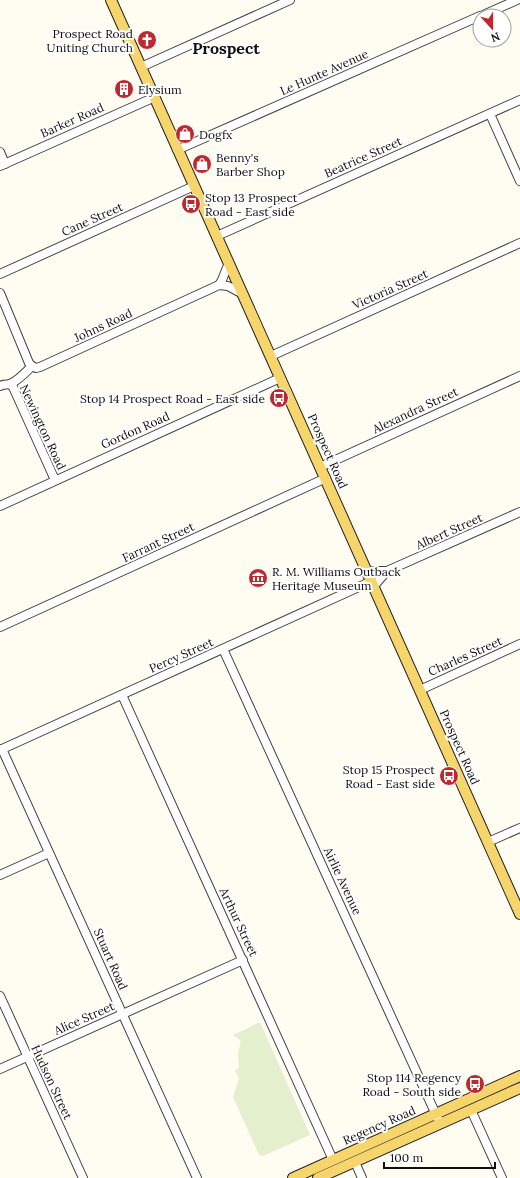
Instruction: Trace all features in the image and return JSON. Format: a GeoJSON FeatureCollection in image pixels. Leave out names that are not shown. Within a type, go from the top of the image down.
{"type":"FeatureCollection","features":[{"type":"Feature","properties":{"kind":"main road","name":"Prospect Road"},"geometry":{"type":"LineString","coordinates":[[111,0],[217,236],[228,265],[326,478],[520,914]]}},
{"type":"Feature","properties":{"kind":"main road","name":"Regency Road"},"geometry":{"type":"LineString","coordinates":[[293,1178],[520,1076]]}},
{"type":"Feature","properties":{"kind":"main road","name":"Regency Road"},"geometry":{"type":"LineString","coordinates":[[318,1178],[520,1088]]}},
{"type":"Feature","properties":{"kind":"main road"},"geometry":{"type":"LineString","coordinates":[[333,1160],[343,1160],[360,1154],[373,1154]]}},
{"type":"Feature","properties":{"kind":"street"},"geometry":{"type":"LineString","coordinates":[[141,67],[290,0]]}},
{"type":"Feature","properties":{"kind":"street","name":"Le Hunte Avenue"},"geometry":{"type":"LineString","coordinates":[[498,8],[517,0]]}},
{"type":"Feature","properties":{"kind":"street","name":"Le Hunte Avenue"},"geometry":{"type":"LineString","coordinates":[[178,150],[472,20]]}},
{"type":"Feature","properties":{"kind":"street","name":"Barker Road"},"geometry":{"type":"LineString","coordinates":[[3,165],[155,97]]}},
{"type":"Feature","properties":{"kind":"street","name":"Beatrice Street"},"geometry":{"type":"LineString","coordinates":[[217,236],[520,100]]}},
{"type":"Feature","properties":{"kind":"street"},"geometry":{"type":"LineString","coordinates":[[490,114],[520,181]]}},
{"type":"Feature","properties":{"kind":"street"},"geometry":{"type":"LineString","coordinates":[[0,152],[3,165]]}},
{"type":"Feature","properties":{"kind":"street","name":"Cane Street"},"geometry":{"type":"LineString","coordinates":[[0,274],[194,186]]}},
{"type":"Feature","properties":{"kind":"street","name":"Victoria Street"},"geometry":{"type":"LineString","coordinates":[[270,356],[520,243]]}},
{"type":"Feature","properties":{"kind":"street"},"geometry":{"type":"LineString","coordinates":[[228,265],[219,284],[228,286],[241,293]]}},
{"type":"Feature","properties":{"kind":"street","name":"Johns Road"},"geometry":{"type":"LineString","coordinates":[[0,386],[10,384],[22,376],[32,366],[40,367],[219,284]]}},
{"type":"Feature","properties":{"kind":"street"},"geometry":{"type":"LineString","coordinates":[[0,292],[29,363],[32,366]]}},
{"type":"Feature","properties":{"kind":"street","name":"Alexandra Street"},"geometry":{"type":"LineString","coordinates":[[320,467],[520,376]]}},
{"type":"Feature","properties":{"kind":"street","name":"Gordon Road"},"geometry":{"type":"LineString","coordinates":[[0,506],[280,378]]}},
{"type":"Feature","properties":{"kind":"street","name":"Newington Road"},"geometry":{"type":"LineString","coordinates":[[10,384],[13,387],[55,480]]}},
{"type":"Feature","properties":{"kind":"street","name":"Farrant Street"},"geometry":{"type":"LineString","coordinates":[[0,627],[326,478]]}},
{"type":"Feature","properties":{"kind":"street","name":"Albert Street"},"geometry":{"type":"LineString","coordinates":[[373,583],[387,571],[520,512]]}},
{"type":"Feature","properties":{"kind":"street","name":"Albert Street"},"geometry":{"type":"LineString","coordinates":[[367,571],[387,571]]}},
{"type":"Feature","properties":{"kind":"street","name":"Percy Street"},"geometry":{"type":"LineString","coordinates":[[1,750],[223,649],[373,583]]}},
{"type":"Feature","properties":{"kind":"street","name":"Charles Street"},"geometry":{"type":"LineString","coordinates":[[420,690],[520,644]]}},
{"type":"Feature","properties":{"kind":"street","name":"Airlie Avenue"},"geometry":{"type":"LineString","coordinates":[[223,649],[440,1124]]}},
{"type":"Feature","properties":{"kind":"street","name":"Arthur Street"},"geometry":{"type":"LineString","coordinates":[[122,695],[333,1160]]}},
{"type":"Feature","properties":{"kind":"street","name":"Stuart Road"},"geometry":{"type":"LineString","coordinates":[[1,750],[197,1178]]}},
{"type":"Feature","properties":{"kind":"street"},"geometry":{"type":"LineString","coordinates":[[488,842],[520,828]]}},
{"type":"Feature","properties":{"kind":"street"},"geometry":{"type":"LineString","coordinates":[[0,875],[49,852]]}},
{"type":"Feature","properties":{"kind":"street","name":"Alice Street"},"geometry":{"type":"LineString","coordinates":[[0,1069],[243,960]]}},
{"type":"Feature","properties":{"kind":"street","name":"Hudson Street"},"geometry":{"type":"LineString","coordinates":[[0,996],[83,1178]]}},
{"type":"Feature","properties":{"kind":"street"},"geometry":{"type":"LineString","coordinates":[[471,1110],[502,1178]]}},
{"type":"Feature","properties":{"kind":"street"},"geometry":{"type":"LineString","coordinates":[[355,1162],[362,1178]]}},
{"type":"Feature","properties":{"kind":"green space"},"geometry":{"type":"Polygon","coordinates":[[[260,1022],[310,1135],[263,1156],[259,1155],[233,1097],[239,1078],[235,1071],[239,1067],[238,1053],[240,1040],[233,1035],[260,1022]]]}},
{"type":"Feature","properties":{"kind":"place","name":"Prospect Road Uniting Church"},"geometry":{"type":"Point","coordinates":[147,40]}},
{"type":"Feature","properties":{"kind":"place","name":"Elysium"},"geometry":{"type":"Point","coordinates":[124,89]}},
{"type":"Feature","properties":{"kind":"place","name":"Dogfx"},"geometry":{"type":"Point","coordinates":[185,134]}},
{"type":"Feature","properties":{"kind":"place","name":"Benny's Barber Shop"},"geometry":{"type":"Point","coordinates":[202,164]}},
{"type":"Feature","properties":{"kind":"place","name":"Stop 13 Prospect Road - East side"},"geometry":{"type":"Point","coordinates":[191,204]}},
{"type":"Feature","properties":{"kind":"place","name":"Stop 14 Prospect Road - East side"},"geometry":{"type":"Point","coordinates":[279,398]}},
{"type":"Feature","properties":{"kind":"place","name":"R. M. Williams Outback Heritage Museum"},"geometry":{"type":"Point","coordinates":[258,578]}},
{"type":"Feature","properties":{"kind":"place","name":"Stop 15 Prospect Road - East side"},"geometry":{"type":"Point","coordinates":[449,776]}},
{"type":"Feature","properties":{"kind":"place","name":"Stop 114 Regency Road - South side"},"geometry":{"type":"Point","coordinates":[475,1084]}},
{"type":"Feature","properties":{"kind":"district","name":"Prospect"},"geometry":{"type":"Point","coordinates":[226,48]}}]}
